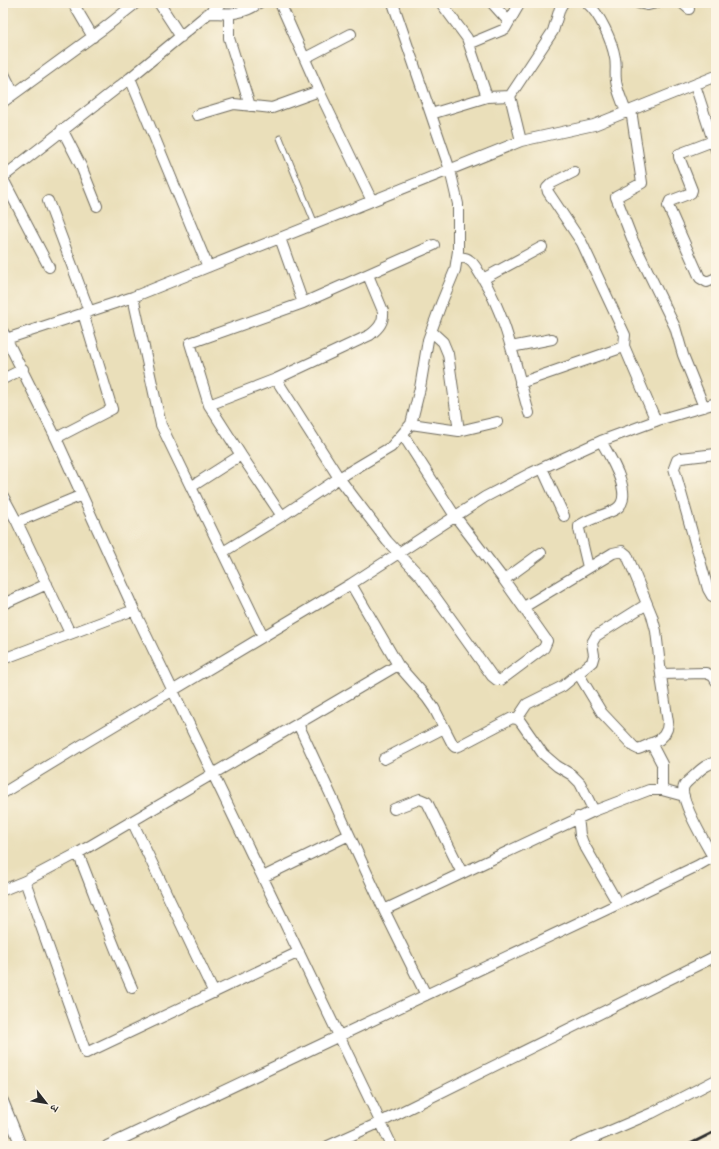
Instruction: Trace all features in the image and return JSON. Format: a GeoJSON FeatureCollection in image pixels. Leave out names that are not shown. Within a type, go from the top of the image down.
{"type":"FeatureCollection","features":[{"type":"Feature","properties":{"kind":"street"},"geometry":{"type":"LineString","coordinates":[[73,3],[92,37]]}},
{"type":"Feature","properties":{"kind":"street"},"geometry":{"type":"LineString","coordinates":[[3,102],[136,3]]}},
{"type":"Feature","properties":{"kind":"street"},"geometry":{"type":"LineString","coordinates":[[159,3],[181,37]]}},
{"type":"Feature","properties":{"kind":"street"},"geometry":{"type":"LineString","coordinates":[[49,267],[3,178],[62,129],[130,78],[221,3]]}},
{"type":"Feature","properties":{"kind":"street"},"geometry":{"type":"LineString","coordinates":[[210,12],[229,14],[245,11],[259,3]]}},
{"type":"Feature","properties":{"kind":"street"},"geometry":{"type":"LineString","coordinates":[[280,3],[319,91],[372,201]]}},
{"type":"Feature","properties":{"kind":"street"},"geometry":{"type":"LineString","coordinates":[[223,552],[282,516],[339,478],[391,447],[412,424],[428,340],[441,304],[456,270],[458,204],[450,170],[393,3]]}},
{"type":"Feature","properties":{"kind":"street"},"geometry":{"type":"LineString","coordinates":[[492,3],[509,22]]}},
{"type":"Feature","properties":{"kind":"street"},"geometry":{"type":"LineString","coordinates":[[469,44],[505,29],[520,3]]}},
{"type":"Feature","properties":{"kind":"street"},"geometry":{"type":"LineString","coordinates":[[520,141],[510,96],[554,31],[560,8],[563,3]]}},
{"type":"Feature","properties":{"kind":"street"},"geometry":{"type":"LineString","coordinates":[[587,3],[602,24],[613,51],[616,65],[615,74],[617,86],[629,111],[642,182],[616,197],[633,241],[675,327],[683,355],[704,407]]}},
{"type":"Feature","properties":{"kind":"street"},"geometry":{"type":"LineString","coordinates":[[638,3],[648,5],[656,3]]}},
{"type":"Feature","properties":{"kind":"street"},"geometry":{"type":"LineString","coordinates":[[445,4],[467,38],[488,98]]}},
{"type":"Feature","properties":{"kind":"street"},"geometry":{"type":"LineString","coordinates":[[229,14],[228,38],[250,106]]}},
{"type":"Feature","properties":{"kind":"street"},"geometry":{"type":"LineString","coordinates":[[305,58],[351,34]]}},
{"type":"Feature","properties":{"kind":"street"},"geometry":{"type":"LineString","coordinates":[[3,72],[14,94]]}},
{"type":"Feature","properties":{"kind":"street"},"geometry":{"type":"LineString","coordinates":[[392,1146],[214,773],[134,610],[56,438],[5,336],[133,297],[520,141],[594,125],[716,76]]}},
{"type":"Feature","properties":{"kind":"street"},"geometry":{"type":"LineString","coordinates":[[130,78],[208,267]]}},
{"type":"Feature","properties":{"kind":"street"},"geometry":{"type":"LineString","coordinates":[[695,85],[714,145],[679,154],[692,190],[691,193],[670,201],[668,206],[700,278],[707,282],[716,278]]}},
{"type":"Feature","properties":{"kind":"street"},"geometry":{"type":"LineString","coordinates":[[197,115],[234,104],[272,108],[319,91]]}},
{"type":"Feature","properties":{"kind":"street"},"geometry":{"type":"LineString","coordinates":[[431,114],[488,98],[510,96]]}},
{"type":"Feature","properties":{"kind":"street"},"geometry":{"type":"LineString","coordinates":[[62,129],[81,166],[97,206]]}},
{"type":"Feature","properties":{"kind":"street"},"geometry":{"type":"LineString","coordinates":[[574,172],[552,183],[547,188],[548,192],[582,243],[625,335],[624,346],[656,421]]}},
{"type":"Feature","properties":{"kind":"street"},"geometry":{"type":"LineString","coordinates":[[48,201],[86,312],[112,409],[56,438]]}},
{"type":"Feature","properties":{"kind":"street"},"geometry":{"type":"LineString","coordinates":[[280,238],[303,303]]}},
{"type":"Feature","properties":{"kind":"street"},"geometry":{"type":"LineString","coordinates":[[282,516],[209,405],[190,343],[303,303],[434,245]]}},
{"type":"Feature","properties":{"kind":"street"},"geometry":{"type":"LineString","coordinates":[[483,279],[542,247]]}},
{"type":"Feature","properties":{"kind":"street"},"geometry":{"type":"LineString","coordinates":[[457,257],[470,260],[493,297],[502,317],[529,413]]}},
{"type":"Feature","properties":{"kind":"street"},"geometry":{"type":"LineString","coordinates":[[209,405],[276,379],[365,338],[379,328],[382,321],[383,311],[368,275]]}},
{"type":"Feature","properties":{"kind":"street"},"geometry":{"type":"LineString","coordinates":[[133,297],[162,425],[263,636]]}},
{"type":"Feature","properties":{"kind":"street"},"geometry":{"type":"LineString","coordinates":[[431,331],[443,342],[448,354],[459,431]]}},
{"type":"Feature","properties":{"kind":"street"},"geometry":{"type":"LineString","coordinates":[[511,347],[552,339]]}},
{"type":"Feature","properties":{"kind":"street"},"geometry":{"type":"LineString","coordinates":[[520,383],[624,346]]}},
{"type":"Feature","properties":{"kind":"street"},"geometry":{"type":"LineString","coordinates":[[3,379],[23,370]]}},
{"type":"Feature","properties":{"kind":"street"},"geometry":{"type":"LineString","coordinates":[[276,379],[339,478],[387,541],[421,577],[492,676],[498,680],[501,680],[546,645],[546,637],[456,516],[403,435]]}},
{"type":"Feature","properties":{"kind":"street"},"geometry":{"type":"LineString","coordinates":[[3,794],[350,584],[485,497],[542,468],[601,441],[656,421],[716,403]]}},
{"type":"Feature","properties":{"kind":"street"},"geometry":{"type":"LineString","coordinates":[[412,424],[459,431],[498,422]]}},
{"type":"Feature","properties":{"kind":"street"},"geometry":{"type":"LineString","coordinates":[[588,568],[579,526],[618,507],[621,504],[622,498],[621,482],[601,441]]}},
{"type":"Feature","properties":{"kind":"street"},"geometry":{"type":"LineString","coordinates":[[716,454],[681,458],[677,460],[674,468],[708,589],[712,596],[716,597]]}},
{"type":"Feature","properties":{"kind":"street"},"geometry":{"type":"LineString","coordinates":[[191,486],[241,455]]}},
{"type":"Feature","properties":{"kind":"street"},"geometry":{"type":"LineString","coordinates":[[542,468],[564,516]]}},
{"type":"Feature","properties":{"kind":"street"},"geometry":{"type":"LineString","coordinates":[[17,522],[82,494]]}},
{"type":"Feature","properties":{"kind":"street"},"geometry":{"type":"LineString","coordinates":[[3,496],[70,633]]}},
{"type":"Feature","properties":{"kind":"street"},"geometry":{"type":"LineString","coordinates":[[524,607],[613,553],[618,551],[625,553],[630,560],[656,631],[668,722],[664,735],[659,740],[638,749],[631,745],[602,713],[578,674]]}},
{"type":"Feature","properties":{"kind":"street"},"geometry":{"type":"LineString","coordinates":[[504,580],[541,553]]}},
{"type":"Feature","properties":{"kind":"street"},"geometry":{"type":"LineString","coordinates":[[3,604],[46,584]]}},
{"type":"Feature","properties":{"kind":"street"},"geometry":{"type":"LineString","coordinates":[[350,584],[398,665],[434,708],[451,742],[457,747],[512,718],[517,719],[520,721],[543,754],[557,766],[572,775],[580,783],[594,810]]}},
{"type":"Feature","properties":{"kind":"street"},"geometry":{"type":"LineString","coordinates":[[517,719],[527,704],[563,686],[587,667],[593,659],[592,643],[596,636],[647,604]]}},
{"type":"Feature","properties":{"kind":"street"},"geometry":{"type":"LineString","coordinates":[[3,659],[134,610]]}},
{"type":"Feature","properties":{"kind":"street"},"geometry":{"type":"LineString","coordinates":[[3,890],[25,881],[78,853],[398,665]]}},
{"type":"Feature","properties":{"kind":"street"},"geometry":{"type":"LineString","coordinates":[[661,674],[706,673],[713,676],[716,681]]}},
{"type":"Feature","properties":{"kind":"street"},"geometry":{"type":"LineString","coordinates":[[298,724],[384,910],[426,995]]}},
{"type":"Feature","properties":{"kind":"street"},"geometry":{"type":"LineString","coordinates":[[384,759],[444,728]]}},
{"type":"Feature","properties":{"kind":"street"},"geometry":{"type":"LineString","coordinates":[[652,743],[662,764],[662,790]]}},
{"type":"Feature","properties":{"kind":"street"},"geometry":{"type":"LineString","coordinates":[[107,1146],[696,866],[714,859],[691,816],[684,796],[684,786],[704,766],[709,763],[716,762]]}},
{"type":"Feature","properties":{"kind":"street"},"geometry":{"type":"LineString","coordinates":[[384,910],[594,810],[649,790],[662,790],[684,796]]}},
{"type":"Feature","properties":{"kind":"street"},"geometry":{"type":"LineString","coordinates":[[394,808],[420,799],[427,802],[462,873]]}},
{"type":"Feature","properties":{"kind":"street"},"geometry":{"type":"LineString","coordinates":[[578,817],[578,826],[582,839],[618,904]]}},
{"type":"Feature","properties":{"kind":"street"},"geometry":{"type":"LineString","coordinates":[[132,821],[214,993]]}},
{"type":"Feature","properties":{"kind":"street"},"geometry":{"type":"LineString","coordinates":[[263,877],[349,835]]}},
{"type":"Feature","properties":{"kind":"street"},"geometry":{"type":"LineString","coordinates":[[78,853],[100,907],[116,953],[132,988]]}},
{"type":"Feature","properties":{"kind":"street"},"geometry":{"type":"LineString","coordinates":[[25,881],[86,1053],[299,952]]}},
{"type":"Feature","properties":{"kind":"street"},"geometry":{"type":"LineString","coordinates":[[328,1146],[381,1122],[716,956]]}},
{"type":"Feature","properties":{"kind":"street"},"geometry":{"type":"LineString","coordinates":[[575,1146],[652,1113],[716,1080]]}},
{"type":"Feature","properties":{"kind":"street"},"geometry":{"type":"LineString","coordinates":[[3,1101],[21,1146]]}},
{"type":"Feature","properties":{"kind":"lane"},"geometry":{"type":"LineString","coordinates":[[280,138],[315,224]]}},
{"type":"Feature","properties":{"kind":"railway"},"geometry":{"type":"LineString","coordinates":[[686,1146],[716,1131]]}}]}
